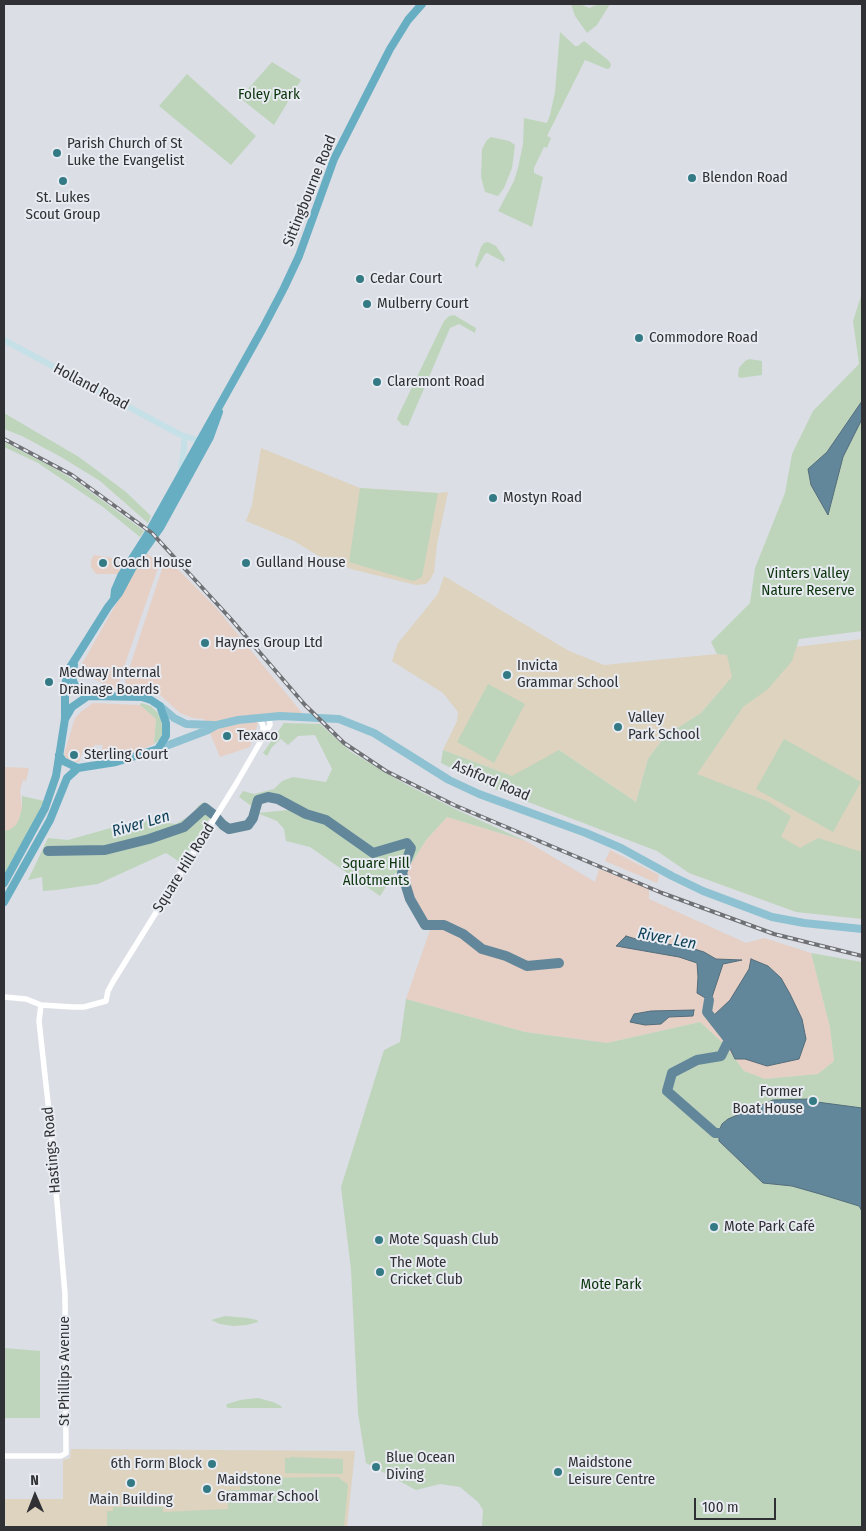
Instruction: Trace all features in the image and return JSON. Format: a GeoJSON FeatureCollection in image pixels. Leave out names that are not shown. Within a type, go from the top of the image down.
{"type":"FeatureCollection","features":[{"type":"Feature","properties":{"kind":"highway","name":"Sittingbourne Road"},"geometry":{"type":"LineString","coordinates":[[65,719],[65,685],[69,669],[114,599],[115,590],[121,576],[149,538],[161,517],[263,328],[299,256],[335,157],[390,49],[408,20],[422,4]]}},
{"type":"Feature","properties":{"kind":"highway","name":"Sittingbourne Road"},"geometry":{"type":"LineString","coordinates":[[161,517],[180,475],[199,446]]}},
{"type":"Feature","properties":{"kind":"highway"},"geometry":{"type":"LineString","coordinates":[[76,658],[73,672],[74,683],[77,689],[88,696],[142,697],[160,706],[166,723],[166,730],[164,742],[158,749]]}},
{"type":"Feature","properties":{"kind":"highway"},"geometry":{"type":"LineString","coordinates":[[4,883],[45,808],[57,768],[65,719],[72,707],[88,696]]}},
{"type":"Feature","properties":{"kind":"highway","name":"Ashford Road"},"geometry":{"type":"LineString","coordinates":[[78,768],[116,762],[158,749]]}},
{"type":"Feature","properties":{"kind":"highway"},"geometry":{"type":"LineString","coordinates":[[4,902],[50,820],[67,778],[78,768],[63,761],[59,754]]}},
{"type":"Feature","properties":{"kind":"main road","name":"Holland Road"},"geometry":{"type":"LineString","coordinates":[[4,340],[199,446]]}},
{"type":"Feature","properties":{"kind":"main road","name":"Holland Road"},"geometry":{"type":"LineString","coordinates":[[179,434],[184,441],[199,446]]}},
{"type":"Feature","properties":{"kind":"main road"},"geometry":{"type":"LineString","coordinates":[[180,475],[184,441]]}},
{"type":"Feature","properties":{"kind":"main road"},"geometry":{"type":"LineString","coordinates":[[160,706],[174,718],[186,724],[217,725]]}},
{"type":"Feature","properties":{"kind":"main road","name":"Ashford Road"},"geometry":{"type":"LineString","coordinates":[[158,749],[217,725],[254,718],[306,716],[339,719],[374,733],[449,780],[479,794],[612,844],[702,891],[772,917],[804,923],[862,929]]}},
{"type":"Feature","properties":{"kind":"street","name":"Square Hill Road"},"geometry":{"type":"LineString","coordinates":[[41,1005],[84,1007],[106,1001],[108,992],[118,974],[218,815],[270,725],[270,716]]}},
{"type":"Feature","properties":{"kind":"street"},"geometry":{"type":"LineString","coordinates":[[254,718],[261,721],[263,736]]}},
{"type":"Feature","properties":{"kind":"street"},"geometry":{"type":"LineString","coordinates":[[4,996],[26,999],[41,1005]]}},
{"type":"Feature","properties":{"kind":"street","name":"Hastings Road"},"geometry":{"type":"LineString","coordinates":[[41,1005],[39,1022],[50,1121],[65,1296]]}},
{"type":"Feature","properties":{"kind":"street","name":"St Phillips Avenue"},"geometry":{"type":"LineString","coordinates":[[4,1456],[61,1456],[66,1453],[65,1296]]}},
{"type":"Feature","properties":{"kind":"shaded area"},"geometry":{"type":"Polygon","coordinates":[[[261,448],[360,488],[448,492],[437,544],[434,572],[430,580],[426,584],[416,585],[351,569],[317,555],[294,541],[246,521],[252,505],[261,448]]]}},
{"type":"Feature","properties":{"kind":"shaded area"},"geometry":{"type":"Polygon","coordinates":[[[145,553],[160,562],[116,690],[78,671],[145,553]]]}},
{"type":"Feature","properties":{"kind":"shaded area"},"geometry":{"type":"Polygon","coordinates":[[[94,555],[112,558],[122,565],[118,574],[96,574],[91,567],[91,560],[94,555]]]}},
{"type":"Feature","properties":{"kind":"shaded area"},"geometry":{"type":"Polygon","coordinates":[[[166,557],[217,609],[302,713],[261,714],[250,747],[220,757],[204,719],[193,718],[180,713],[160,695],[145,689],[130,690],[125,681],[166,557]]]}},
{"type":"Feature","properties":{"kind":"shaded area"},"geometry":{"type":"Polygon","coordinates":[[[444,576],[569,651],[604,665],[717,654],[727,655],[862,639],[862,911],[629,830],[727,683],[701,713],[665,736],[648,759],[636,802],[559,750],[526,783],[443,750],[457,721],[458,712],[443,693],[392,661],[398,643],[438,594],[444,576]]]}},
{"type":"Feature","properties":{"kind":"shaded area"},"geometry":{"type":"Polygon","coordinates":[[[93,703],[140,705],[156,719],[154,744],[143,749],[99,761],[103,745],[95,745],[91,751],[84,748],[79,762],[66,761],[64,754],[75,718],[93,703]]]}},
{"type":"Feature","properties":{"kind":"shaded area"},"geometry":{"type":"Polygon","coordinates":[[[4,767],[29,768],[26,781],[23,780],[20,790],[22,808],[4,869],[4,767]]]}},
{"type":"Feature","properties":{"kind":"shaded area"},"geometry":{"type":"Polygon","coordinates":[[[447,817],[526,841],[595,882],[599,869],[649,889],[649,899],[746,943],[764,938],[811,953],[830,1027],[834,1061],[818,1074],[765,1079],[744,1071],[723,1043],[700,1022],[607,1043],[525,1032],[406,999],[430,930],[404,875],[426,840],[447,817]]]}},
{"type":"Feature","properties":{"kind":"shaded area"},"geometry":{"type":"Polygon","coordinates":[[[610,850],[659,875],[657,883],[605,861],[610,850]]]}},
{"type":"Feature","properties":{"kind":"shaded area","name":"Maidstone Grammar School"},"geometry":{"type":"Polygon","coordinates":[[[71,1449],[355,1451],[347,1527],[7,1527],[4,1520],[4,1499],[63,1499],[63,1460],[70,1458],[71,1449]]]}},
{"type":"Feature","properties":{"kind":"green space"},"geometry":{"type":"Polygon","coordinates":[[[571,4],[580,4],[589,8],[599,4],[610,4],[597,25],[587,33],[575,16],[571,4]]]}},
{"type":"Feature","properties":{"kind":"green space"},"geometry":{"type":"Polygon","coordinates":[[[560,32],[575,46],[584,41],[611,64],[610,68],[607,69],[585,60],[547,136],[551,138],[547,148],[544,147],[534,168],[534,173],[543,177],[532,227],[498,211],[514,181],[518,168],[523,144],[524,118],[547,123],[550,115],[555,92],[560,32]]]}},
{"type":"Feature","properties":{"kind":"green space","name":"Foley Park"},"geometry":{"type":"Polygon","coordinates":[[[272,62],[301,80],[274,125],[240,98],[272,62]]]}},
{"type":"Feature","properties":{"kind":"green space"},"geometry":{"type":"Polygon","coordinates":[[[187,74],[256,136],[231,165],[159,106],[187,74]]]}},
{"type":"Feature","properties":{"kind":"green space"},"geometry":{"type":"Polygon","coordinates":[[[491,137],[509,141],[515,145],[512,168],[504,188],[498,196],[485,192],[481,177],[482,149],[491,137]]]}},
{"type":"Feature","properties":{"kind":"green space"},"geometry":{"type":"Polygon","coordinates":[[[488,242],[496,246],[505,259],[504,262],[487,253],[477,268],[475,265],[481,247],[484,243],[488,242]]]}},
{"type":"Feature","properties":{"kind":"green space","name":"Vinters Valley Nature Reserve"},"geometry":{"type":"Polygon","coordinates":[[[862,293],[862,631],[799,639],[792,661],[768,689],[743,707],[697,774],[767,801],[791,816],[781,837],[800,848],[818,838],[862,852],[862,919],[796,912],[689,873],[657,851],[494,789],[441,763],[443,750],[512,776],[559,750],[636,802],[648,759],[665,736],[701,713],[732,677],[727,655],[717,654],[711,642],[750,603],[755,568],[785,493],[792,454],[813,411],[859,364],[853,321],[862,293]]]}},
{"type":"Feature","properties":{"kind":"green space"},"geometry":{"type":"Polygon","coordinates":[[[454,315],[476,328],[475,333],[459,324],[450,328],[408,426],[403,426],[397,419],[399,414],[444,321],[449,316],[454,315]]]}},
{"type":"Feature","properties":{"kind":"green space"},"geometry":{"type":"Polygon","coordinates":[[[749,359],[762,361],[762,375],[740,378],[738,376],[739,368],[749,359]]]}},
{"type":"Feature","properties":{"kind":"green space"},"geometry":{"type":"Polygon","coordinates":[[[4,413],[79,457],[126,492],[151,516],[148,523],[100,481],[61,457],[22,436],[4,429],[4,413]]]}},
{"type":"Feature","properties":{"kind":"green space"},"geometry":{"type":"Polygon","coordinates":[[[4,442],[51,466],[77,482],[144,531],[140,537],[103,507],[38,463],[4,447],[4,442]]]}},
{"type":"Feature","properties":{"kind":"green space"},"geometry":{"type":"Polygon","coordinates":[[[360,488],[438,493],[422,577],[413,581],[349,562],[360,488]]]}},
{"type":"Feature","properties":{"kind":"green space"},"geometry":{"type":"Polygon","coordinates":[[[488,684],[525,704],[494,763],[457,742],[488,684]]]}},
{"type":"Feature","properties":{"kind":"green space"},"geometry":{"type":"Polygon","coordinates":[[[141,703],[151,706],[158,713],[161,720],[163,732],[160,739],[154,744],[156,719],[140,705],[141,703]]]}},
{"type":"Feature","properties":{"kind":"green space","name":"Square Hill Allotments"},"geometry":{"type":"Polygon","coordinates":[[[284,723],[320,724],[351,752],[407,785],[526,841],[447,817],[426,840],[404,875],[395,873],[380,896],[310,847],[286,841],[284,829],[277,821],[257,813],[289,810],[311,817],[295,805],[269,796],[258,798],[254,808],[239,797],[243,791],[254,794],[274,789],[282,781],[293,777],[326,782],[332,769],[315,735],[298,736],[288,745],[281,739],[272,747],[267,756],[263,753],[284,723]]]}},
{"type":"Feature","properties":{"kind":"green space"},"geometry":{"type":"Polygon","coordinates":[[[784,739],[861,782],[833,832],[756,789],[784,739]]]}},
{"type":"Feature","properties":{"kind":"green space"},"geometry":{"type":"Polygon","coordinates":[[[22,796],[44,801],[4,880],[4,831],[16,825],[22,808],[22,796]]]}},
{"type":"Feature","properties":{"kind":"green space"},"geometry":{"type":"Polygon","coordinates":[[[205,802],[213,813],[181,863],[166,853],[98,884],[56,890],[43,891],[42,877],[28,880],[48,838],[68,840],[139,820],[176,824],[192,814],[199,805],[205,802]]]}},
{"type":"Feature","properties":{"kind":"green space","name":"Mote Park"},"geometry":{"type":"Polygon","coordinates":[[[811,953],[862,962],[862,1527],[482,1527],[483,1510],[478,1502],[460,1487],[440,1484],[416,1490],[366,1463],[358,1413],[351,1270],[341,1187],[384,1050],[400,1042],[406,999],[525,1032],[607,1043],[700,1022],[723,1043],[744,1071],[765,1079],[818,1074],[834,1061],[830,1027],[811,953]]]}},
{"type":"Feature","properties":{"kind":"green space"},"geometry":{"type":"Polygon","coordinates":[[[225,1316],[248,1318],[258,1322],[233,1326],[211,1320],[225,1316]]]}},
{"type":"Feature","properties":{"kind":"green space"},"geometry":{"type":"Polygon","coordinates":[[[4,1348],[40,1351],[40,1418],[4,1418],[4,1348]]]}},
{"type":"Feature","properties":{"kind":"green space"},"geometry":{"type":"Polygon","coordinates":[[[258,1398],[273,1402],[282,1408],[228,1408],[226,1406],[240,1400],[258,1398]]]}},
{"type":"Feature","properties":{"kind":"green space"},"geometry":{"type":"Polygon","coordinates":[[[285,1458],[343,1459],[343,1474],[285,1473],[285,1458]]]}},
{"type":"Feature","properties":{"kind":"green space"},"geometry":{"type":"Polygon","coordinates":[[[338,1477],[348,1485],[344,1527],[107,1527],[107,1511],[113,1511],[113,1507],[163,1507],[163,1512],[228,1509],[228,1490],[240,1490],[240,1478],[338,1477]]]}},
{"type":"Feature","properties":{"kind":"water"},"geometry":{"type":"Polygon","coordinates":[[[862,401],[862,419],[843,457],[828,515],[811,485],[808,469],[827,452],[862,401]]]}},
{"type":"Feature","properties":{"kind":"water"},"geometry":{"type":"Polygon","coordinates":[[[626,936],[639,940],[688,947],[704,952],[716,959],[742,960],[723,964],[707,1012],[704,1013],[707,999],[697,993],[697,963],[679,957],[616,946],[626,936]]]}},
{"type":"Feature","properties":{"kind":"water"},"geometry":{"type":"Polygon","coordinates":[[[751,959],[768,966],[781,978],[802,1019],[806,1039],[799,1059],[767,1066],[745,1059],[735,1059],[729,1047],[729,1040],[718,1025],[713,1022],[712,1017],[730,1000],[749,969],[751,959]]]}},
{"type":"Feature","properties":{"kind":"water"},"geometry":{"type":"Polygon","coordinates":[[[694,1010],[693,1016],[669,1017],[661,1024],[645,1025],[630,1022],[634,1014],[651,1011],[694,1010]]]}},
{"type":"Feature","properties":{"kind":"water"},"geometry":{"type":"Polygon","coordinates":[[[810,1099],[810,1103],[817,1102],[862,1108],[862,1211],[859,1206],[792,1186],[763,1183],[719,1141],[719,1131],[722,1124],[728,1119],[773,1100],[810,1099]]]}},
{"type":"Feature","properties":{"kind":"waterway","name":"River Len"},"geometry":{"type":"LineString","coordinates":[[48,851],[105,850],[149,839],[184,827],[205,808],[229,829],[248,825],[253,818],[258,800],[268,797],[278,799],[306,814],[326,820],[373,853],[407,843],[411,848],[402,873],[410,899],[425,925],[444,925],[463,934],[482,949],[506,956],[527,966],[559,963]]}},
{"type":"Feature","properties":{"kind":"waterway","name":"River Len"},"geometry":{"type":"LineString","coordinates":[[709,1000],[707,1012],[729,1040],[721,1056],[697,1060],[672,1073],[667,1091],[715,1133],[719,1133]]}},
{"type":"Feature","properties":{"kind":"railway"},"geometry":{"type":"LineString","coordinates":[[4,439],[72,475],[152,533],[230,618],[305,705],[344,743],[386,771],[454,805],[662,893],[774,934],[862,956]]}},
{"type":"Feature","properties":{"kind":"place","name":"Parish Church of St Luke the Evangelist"},"geometry":{"type":"Point","coordinates":[57,153]}},
{"type":"Feature","properties":{"kind":"place","name":"Blendon Road"},"geometry":{"type":"Point","coordinates":[692,178]}},
{"type":"Feature","properties":{"kind":"place","name":"St. Lukes Scout Group"},"geometry":{"type":"Point","coordinates":[63,181]}},
{"type":"Feature","properties":{"kind":"place","name":"Cedar Court"},"geometry":{"type":"Point","coordinates":[360,279]}},
{"type":"Feature","properties":{"kind":"place","name":"Mulberry Court"},"geometry":{"type":"Point","coordinates":[367,304]}},
{"type":"Feature","properties":{"kind":"place","name":"Commodore Road"},"geometry":{"type":"Point","coordinates":[639,338]}},
{"type":"Feature","properties":{"kind":"place","name":"Claremont Road"},"geometry":{"type":"Point","coordinates":[377,382]}},
{"type":"Feature","properties":{"kind":"place","name":"Mostyn Road"},"geometry":{"type":"Point","coordinates":[493,498]}},
{"type":"Feature","properties":{"kind":"place","name":"Coach House"},"geometry":{"type":"Point","coordinates":[103,563]}},
{"type":"Feature","properties":{"kind":"place","name":"Gulland House"},"geometry":{"type":"Point","coordinates":[246,563]}},
{"type":"Feature","properties":{"kind":"place","name":"Haynes Group Ltd"},"geometry":{"type":"Point","coordinates":[205,643]}},
{"type":"Feature","properties":{"kind":"place","name":"Invicta Grammar School"},"geometry":{"type":"Point","coordinates":[507,675]}},
{"type":"Feature","properties":{"kind":"place","name":"Medway Internal Drainage Boards"},"geometry":{"type":"Point","coordinates":[49,682]}},
{"type":"Feature","properties":{"kind":"place","name":"Valley Park School"},"geometry":{"type":"Point","coordinates":[618,727]}},
{"type":"Feature","properties":{"kind":"place","name":"Texaco"},"geometry":{"type":"Point","coordinates":[227,736]}},
{"type":"Feature","properties":{"kind":"place","name":"Sterling Court"},"geometry":{"type":"Point","coordinates":[74,755]}},
{"type":"Feature","properties":{"kind":"place","name":"Former Boat House"},"geometry":{"type":"Point","coordinates":[813,1101]}},
{"type":"Feature","properties":{"kind":"place","name":"Mote Park Café"},"geometry":{"type":"Point","coordinates":[714,1227]}},
{"type":"Feature","properties":{"kind":"place","name":"Mote Squash Club"},"geometry":{"type":"Point","coordinates":[379,1240]}},
{"type":"Feature","properties":{"kind":"place","name":"The Mote Cricket Club"},"geometry":{"type":"Point","coordinates":[380,1272]}},
{"type":"Feature","properties":{"kind":"place","name":"6th Form Block"},"geometry":{"type":"Point","coordinates":[212,1464]}},
{"type":"Feature","properties":{"kind":"place","name":"Blue Ocean Diving"},"geometry":{"type":"Point","coordinates":[376,1467]}},
{"type":"Feature","properties":{"kind":"place","name":"Maidstone Leisure Centre"},"geometry":{"type":"Point","coordinates":[558,1472]}},
{"type":"Feature","properties":{"kind":"place","name":"Main Building"},"geometry":{"type":"Point","coordinates":[131,1483]}},
{"type":"Feature","properties":{"kind":"place","name":"Maidstone Grammar School"},"geometry":{"type":"Point","coordinates":[207,1489]}}]}
